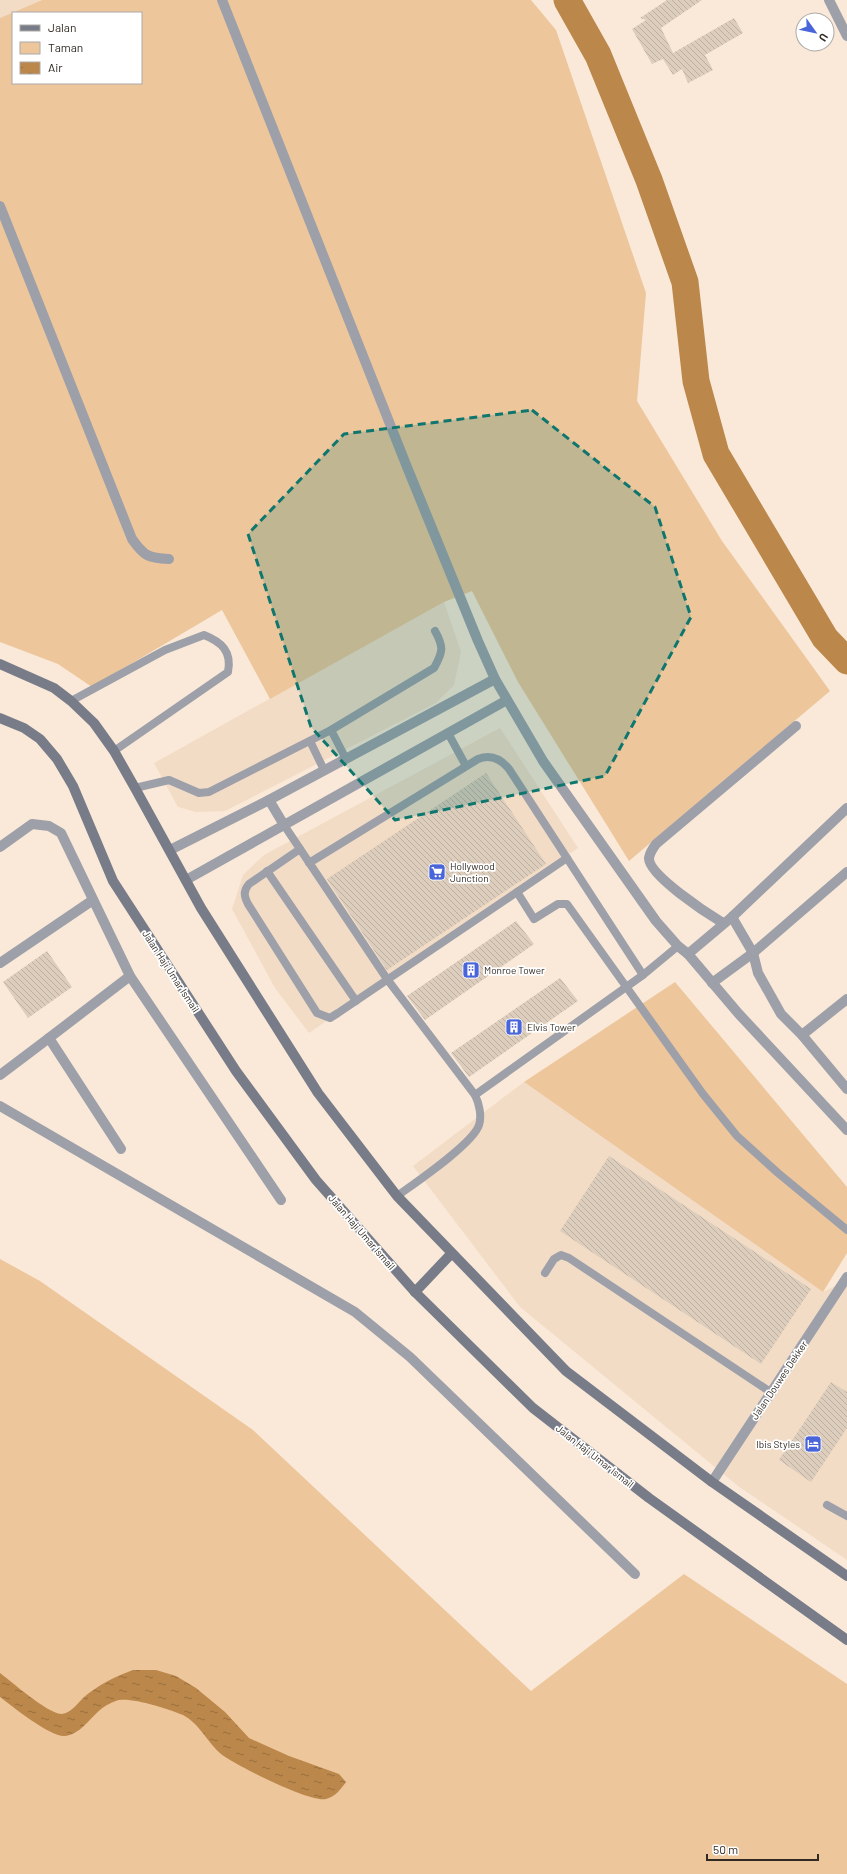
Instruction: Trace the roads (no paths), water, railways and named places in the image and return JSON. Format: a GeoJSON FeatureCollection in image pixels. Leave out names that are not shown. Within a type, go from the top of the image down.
{"type":"FeatureCollection","features":[{"type":"Feature","properties":{"kind":"main road"},"geometry":{"type":"LineString","coordinates":[[0,664],[54,688],[71,701],[94,723],[114,751],[201,908],[318,1093],[397,1196],[451,1254],[566,1371],[712,1482],[847,1576]]}},
{"type":"Feature","properties":{"kind":"main road","name":"Jalan Haji Umar Ismail"},"geometry":{"type":"LineString","coordinates":[[0,718],[24,728],[40,739],[57,759],[72,786],[113,882],[236,1071],[316,1180],[415,1292],[533,1408],[649,1498],[847,1640]]}},
{"type":"Feature","properties":{"kind":"main road"},"geometry":{"type":"LineString","coordinates":[[415,1292],[451,1254]]}},
{"type":"Feature","properties":{"kind":"street"},"geometry":{"type":"LineString","coordinates":[[222,0],[404,458],[475,634],[495,679],[548,767],[656,921],[678,946],[688,954],[712,983],[847,1130]]}},
{"type":"Feature","properties":{"kind":"street"},"geometry":{"type":"LineString","coordinates":[[829,0],[847,36]]}},
{"type":"Feature","properties":{"kind":"street"},"geometry":{"type":"LineString","coordinates":[[0,206],[132,539],[142,552],[149,557],[169,559]]}},
{"type":"Feature","properties":{"kind":"street"},"geometry":{"type":"LineString","coordinates":[[170,850],[269,800],[495,679]]}},
{"type":"Feature","properties":{"kind":"street"},"geometry":{"type":"LineString","coordinates":[[186,880],[507,700]]}},
{"type":"Feature","properties":{"kind":"street"},"geometry":{"type":"LineString","coordinates":[[723,923],[679,893],[653,868],[649,859],[651,852],[656,844],[796,726]]}},
{"type":"Feature","properties":{"kind":"street"},"geometry":{"type":"LineString","coordinates":[[269,800],[284,825]]}},
{"type":"Feature","properties":{"kind":"street"},"geometry":{"type":"LineString","coordinates":[[688,954],[723,923],[732,917],[847,808]]}},
{"type":"Feature","properties":{"kind":"street"},"geometry":{"type":"LineString","coordinates":[[0,847],[32,824],[41,824],[61,833],[130,976],[281,1200]]}},
{"type":"Feature","properties":{"kind":"street"},"geometry":{"type":"LineString","coordinates":[[712,983],[753,953],[847,872]]}},
{"type":"Feature","properties":{"kind":"street"},"geometry":{"type":"LineString","coordinates":[[0,963],[93,900]]}},
{"type":"Feature","properties":{"kind":"street"},"geometry":{"type":"LineString","coordinates":[[732,917],[753,953],[758,973],[767,992],[781,1014],[802,1035],[847,1089]]}},
{"type":"Feature","properties":{"kind":"street"},"geometry":{"type":"LineString","coordinates":[[0,1075],[130,976]]}},
{"type":"Feature","properties":{"kind":"street"},"geometry":{"type":"LineString","coordinates":[[802,1035],[847,999]]}},
{"type":"Feature","properties":{"kind":"street"},"geometry":{"type":"LineString","coordinates":[[49,1038],[121,1149]]}},
{"type":"Feature","properties":{"kind":"street"},"geometry":{"type":"LineString","coordinates":[[0,1106],[355,1312],[410,1356],[635,1574]]}},
{"type":"Feature","properties":{"kind":"street","name":"Jalan Douwes Dekker"},"geometry":{"type":"LineString","coordinates":[[712,1482],[847,1277]]}},
{"type":"Feature","properties":{"kind":"lane"},"geometry":{"type":"LineString","coordinates":[[135,788],[169,780],[199,793],[209,792],[310,741],[434,668],[442,654],[441,642],[435,631]]}},
{"type":"Feature","properties":{"kind":"lane"},"geometry":{"type":"LineString","coordinates":[[71,701],[166,650],[204,634],[216,640],[226,651],[230,662],[228,672],[114,751]]}},
{"type":"Feature","properties":{"kind":"lane"},"geometry":{"type":"LineString","coordinates":[[330,730],[346,759]]}},
{"type":"Feature","properties":{"kind":"lane"},"geometry":{"type":"LineString","coordinates":[[448,733],[466,766]]}},
{"type":"Feature","properties":{"kind":"lane"},"geometry":{"type":"LineString","coordinates":[[310,741],[324,770]]}},
{"type":"Feature","properties":{"kind":"lane"},"geometry":{"type":"LineString","coordinates":[[309,863],[466,766],[486,756],[504,762],[643,975]]}},
{"type":"Feature","properties":{"kind":"lane"},"geometry":{"type":"LineString","coordinates":[[284,825],[387,979],[475,1095],[479,1103],[479,1125],[473,1135],[434,1170],[397,1196]]}},
{"type":"Feature","properties":{"kind":"lane"},"geometry":{"type":"LineString","coordinates":[[300,849],[249,884],[244,890],[245,896],[248,904],[317,1013],[330,1018],[567,858]]}},
{"type":"Feature","properties":{"kind":"lane"},"geometry":{"type":"LineString","coordinates":[[267,871],[356,1001]]}},
{"type":"Feature","properties":{"kind":"lane"},"geometry":{"type":"LineString","coordinates":[[517,892],[534,919],[558,904],[567,904],[703,1094],[737,1136],[778,1173],[847,1230]]}},
{"type":"Feature","properties":{"kind":"lane"},"geometry":{"type":"LineString","coordinates":[[475,1095],[626,988],[678,946]]}},
{"type":"Feature","properties":{"kind":"lane"},"geometry":{"type":"LineString","coordinates":[[545,1273],[554,1259],[561,1255],[570,1258],[772,1393]]}},
{"type":"Feature","properties":{"kind":"lane"},"geometry":{"type":"LineString","coordinates":[[827,1505],[847,1516]]}},
{"type":"Feature","properties":{"kind":"water"},"geometry":{"type":"Polygon","coordinates":[[[133,1670],[156,1670],[176,1676],[196,1688],[225,1712],[249,1738],[289,1756],[339,1774],[346,1782],[340,1790],[326,1799],[317,1799],[289,1789],[256,1774],[221,1754],[199,1728],[183,1715],[151,1704],[126,1700],[114,1701],[102,1708],[80,1730],[64,1736],[57,1735],[41,1726],[0,1697],[0,1673],[47,1708],[64,1714],[70,1711],[83,1698],[100,1685],[133,1670]]]}},
{"type":"Feature","properties":{"kind":"waterway"},"geometry":{"type":"LineString","coordinates":[[567,0],[598,55],[649,180],[685,282],[696,381],[716,454],[825,638],[847,661]]}},
{"type":"Feature","properties":{"kind":"place","name":"Hollywood Junction"},"geometry":{"type":"Point","coordinates":[437,872]}},
{"type":"Feature","properties":{"kind":"place","name":"Monroe Tower"},"geometry":{"type":"Point","coordinates":[471,970]}},
{"type":"Feature","properties":{"kind":"place","name":"Elvis Tower"},"geometry":{"type":"Point","coordinates":[514,1027]}},
{"type":"Feature","properties":{"kind":"place","name":"Ibis Styles"},"geometry":{"type":"Point","coordinates":[813,1444]}}]}
